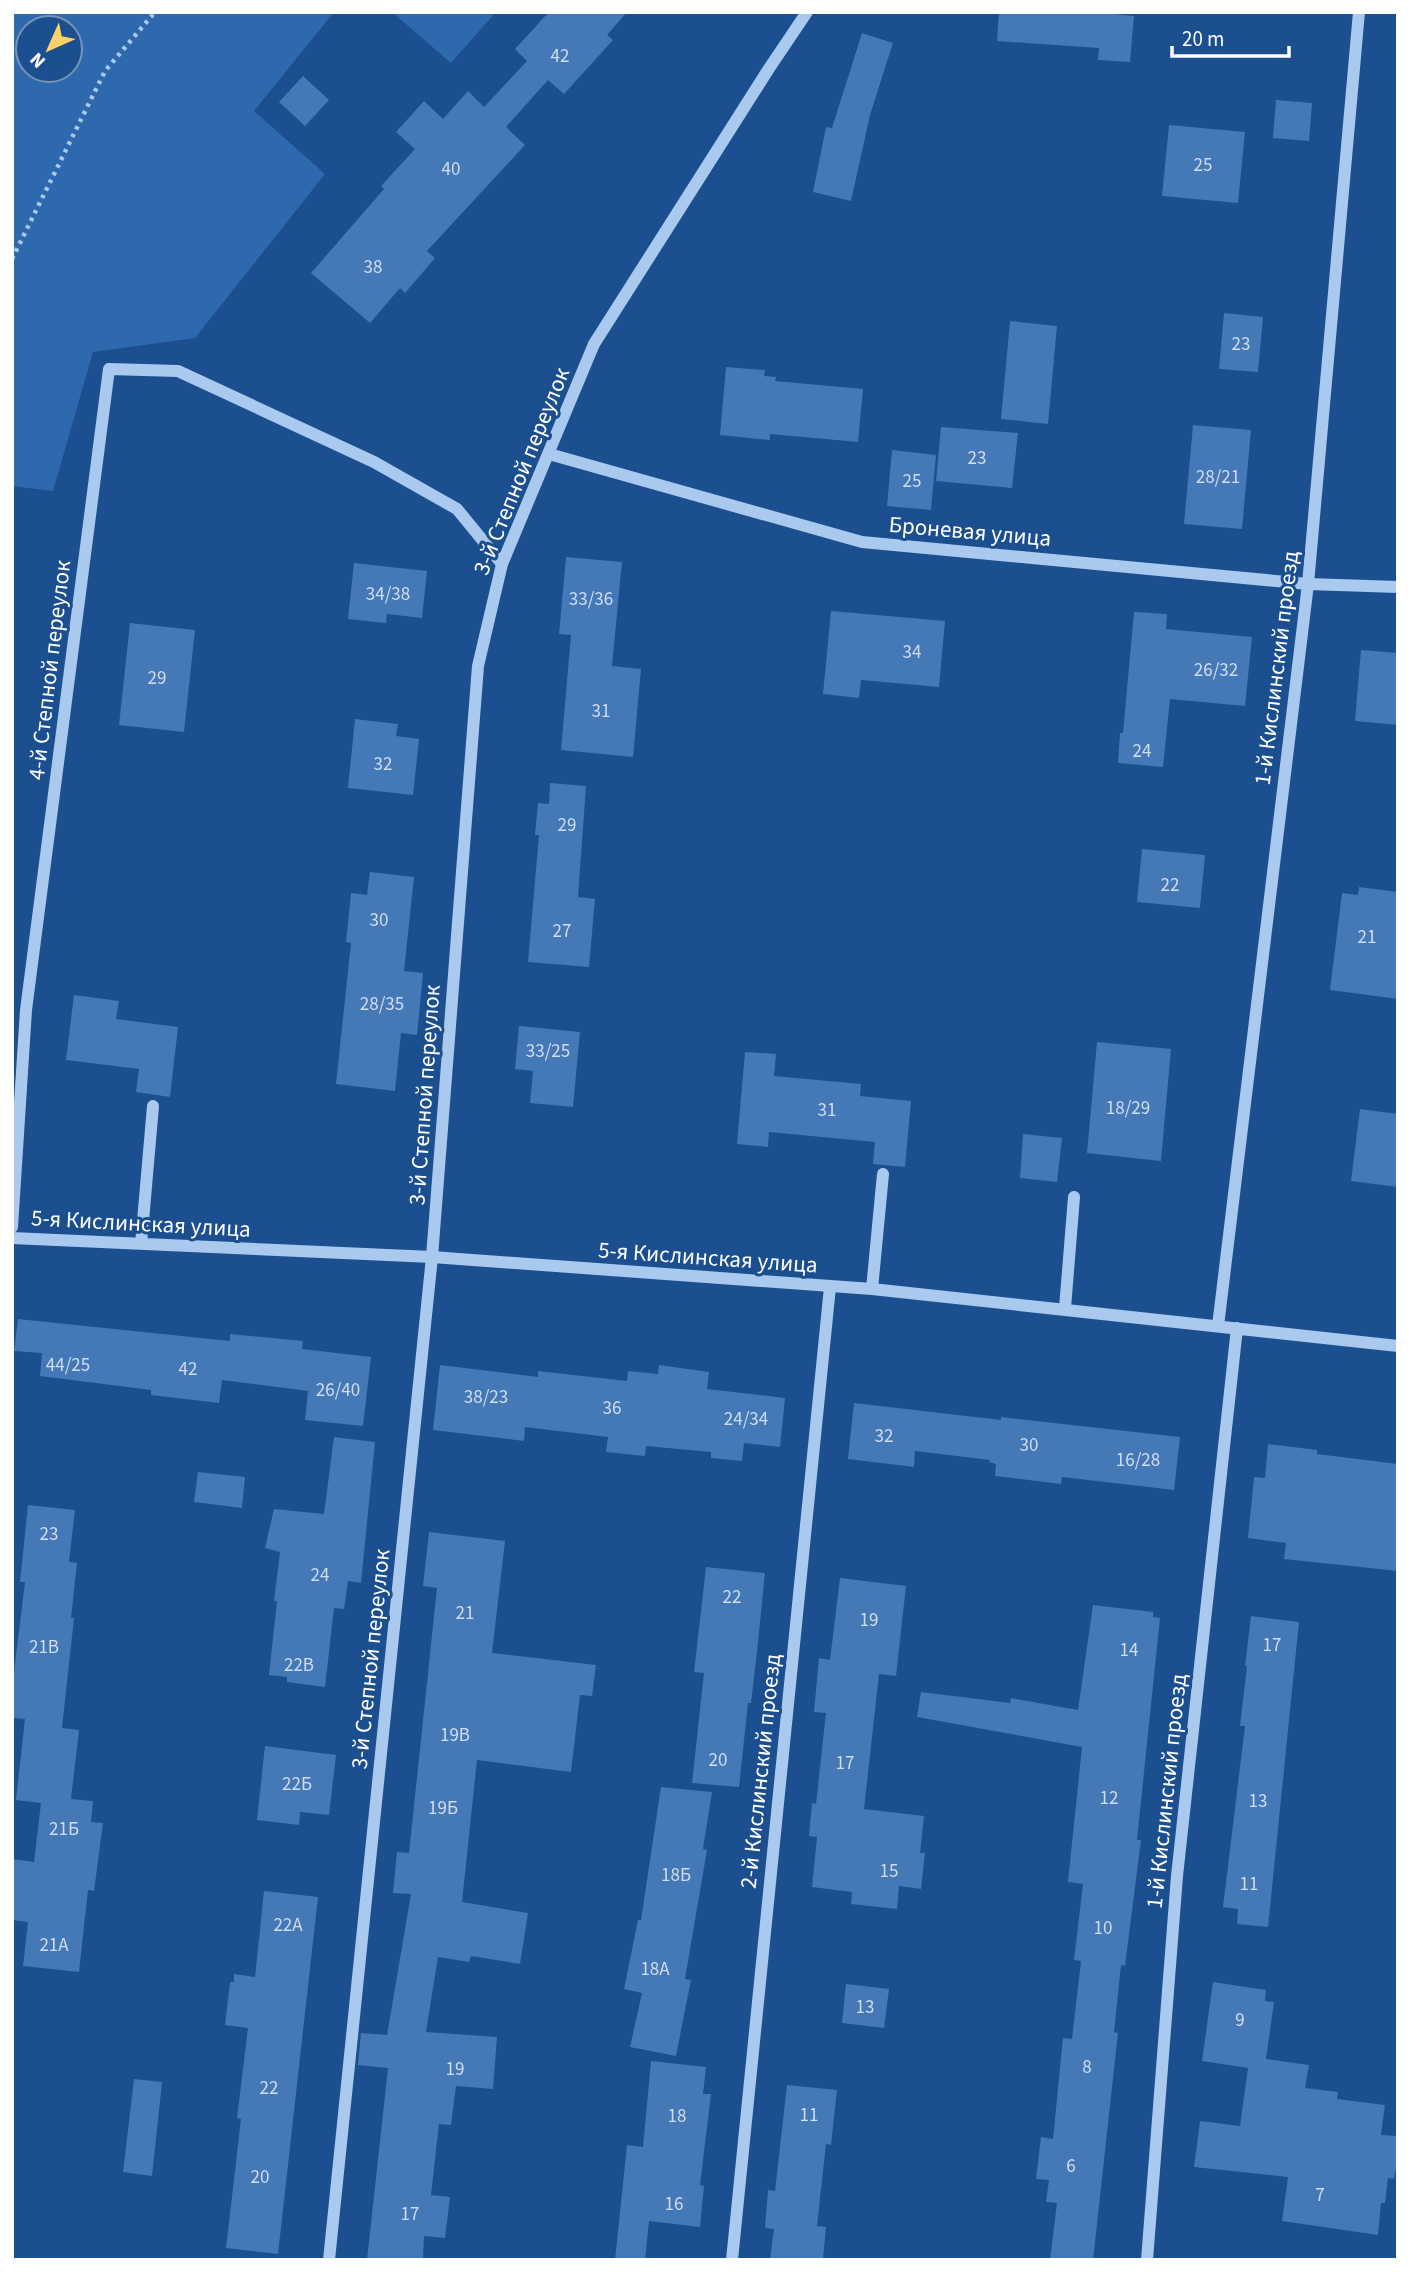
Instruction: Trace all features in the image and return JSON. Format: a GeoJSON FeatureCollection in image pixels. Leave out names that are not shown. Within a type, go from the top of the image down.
{"type":"FeatureCollection","features":[{"type":"Feature","properties":{"kind":"street","name":"3-й Степной переулок"},"geometry":{"type":"LineString","coordinates":[[329,2260],[432,1257],[478,666],[502,564],[594,344],[807,12]]}},
{"type":"Feature","properties":{"kind":"street","name":"1-й Кислинский проезд"},"geometry":{"type":"LineString","coordinates":[[1218,1326],[1308,584],[1359,12]]}},
{"type":"Feature","properties":{"kind":"street","name":"4-й Степной переулок"},"geometry":{"type":"LineString","coordinates":[[12,1227],[26,1010],[109,369],[178,371],[374,463],[457,509],[502,564]]}},
{"type":"Feature","properties":{"kind":"street","name":"Броневая улица"},"geometry":{"type":"LineString","coordinates":[[549,454],[862,542],[1308,584],[1398,587]]}},
{"type":"Feature","properties":{"kind":"street"},"geometry":{"type":"LineString","coordinates":[[141,1244],[153,1106]]}},
{"type":"Feature","properties":{"kind":"street"},"geometry":{"type":"LineString","coordinates":[[872,1289],[883,1174]]}},
{"type":"Feature","properties":{"kind":"street"},"geometry":{"type":"LineString","coordinates":[[1065,1308],[1074,1197]]}},
{"type":"Feature","properties":{"kind":"street","name":"5-я Кислинская улица"},"geometry":{"type":"LineString","coordinates":[[12,1238],[432,1257],[872,1289],[1398,1346]]}},
{"type":"Feature","properties":{"kind":"street","name":"2-й Кислинский проезд"},"geometry":{"type":"LineString","coordinates":[[732,2260],[830,1287]]}},
{"type":"Feature","properties":{"kind":"street","name":"1-й Кислинский проезд"},"geometry":{"type":"LineString","coordinates":[[1147,2260],[1177,1876],[1237,1328]]}},
{"type":"Feature","properties":{"kind":"path"},"geometry":{"type":"LineString","coordinates":[[12,259],[106,71],[155,12]]}},
{"type":"Feature","properties":{"kind":"shaded area"},"geometry":{"type":"Polygon","coordinates":[[[12,12],[334,12],[254,111],[325,174],[195,338],[93,352],[53,491],[12,486],[12,12]]]}},
{"type":"Feature","properties":{"kind":"shaded area"},"geometry":{"type":"Polygon","coordinates":[[[392,12],[496,12],[451,63],[392,12]]]}},
{"type":"Feature","properties":{"kind":"building"},"geometry":{"type":"Polygon","coordinates":[[[549,12],[627,12],[607,35],[613,40],[564,94],[548,80],[506,127],[525,145],[427,251],[435,258],[405,293],[400,288],[370,323],[311,273],[384,189],[381,186],[415,149],[396,132],[424,101],[443,119],[468,91],[484,107],[527,61],[515,49],[549,12]]]}},
{"type":"Feature","properties":{"kind":"building"},"geometry":{"type":"Polygon","coordinates":[[[999,12],[1092,12],[1134,16],[1130,62],[1098,60],[1099,48],[997,41],[999,12]]]}},
{"type":"Feature","properties":{"kind":"building"},"geometry":{"type":"Polygon","coordinates":[[[862,33],[893,43],[870,115],[851,201],[813,192],[826,127],[832,128],[862,33]]]}},
{"type":"Feature","properties":{"kind":"building"},"geometry":{"type":"Polygon","coordinates":[[[303,76],[329,100],[305,126],[279,102],[303,76]]]}},
{"type":"Feature","properties":{"kind":"building"},"geometry":{"type":"Polygon","coordinates":[[[1276,100],[1312,103],[1309,141],[1273,138],[1276,100]]]}},
{"type":"Feature","properties":{"kind":"building"},"geometry":{"type":"Polygon","coordinates":[[[1169,125],[1245,132],[1238,203],[1162,196],[1169,125]]]}},
{"type":"Feature","properties":{"kind":"building"},"geometry":{"type":"Polygon","coordinates":[[[1224,313],[1263,317],[1258,372],[1219,369],[1224,313]]]}},
{"type":"Feature","properties":{"kind":"building"},"geometry":{"type":"Polygon","coordinates":[[[1010,321],[1057,326],[1048,424],[1001,419],[1010,321]]]}},
{"type":"Feature","properties":{"kind":"building"},"geometry":{"type":"Polygon","coordinates":[[[726,367],[765,370],[764,376],[776,377],[775,381],[863,389],[858,442],[770,434],[770,440],[720,435],[726,367]]]}},
{"type":"Feature","properties":{"kind":"building"},"geometry":{"type":"Polygon","coordinates":[[[1193,425],[1251,430],[1242,529],[1184,524],[1193,425]]]}},
{"type":"Feature","properties":{"kind":"building"},"geometry":{"type":"Polygon","coordinates":[[[941,427],[1018,433],[1012,488],[936,481],[941,427]]]}},
{"type":"Feature","properties":{"kind":"building"},"geometry":{"type":"Polygon","coordinates":[[[892,450],[936,455],[931,510],[887,506],[892,450]]]}},
{"type":"Feature","properties":{"kind":"building"},"geometry":{"type":"Polygon","coordinates":[[[566,557],[622,562],[612,666],[641,669],[633,757],[561,750],[571,635],[559,634],[566,557]]]}},
{"type":"Feature","properties":{"kind":"building"},"geometry":{"type":"Polygon","coordinates":[[[354,563],[427,571],[422,618],[387,614],[386,623],[348,619],[354,563]]]}},
{"type":"Feature","properties":{"kind":"building"},"geometry":{"type":"Polygon","coordinates":[[[831,611],[945,621],[939,687],[861,680],[859,698],[823,694],[831,611]]]}},
{"type":"Feature","properties":{"kind":"building"},"geometry":{"type":"Polygon","coordinates":[[[1134,612],[1167,614],[1166,629],[1252,637],[1245,706],[1170,699],[1163,767],[1118,763],[1134,612]]]}},
{"type":"Feature","properties":{"kind":"building"},"geometry":{"type":"Polygon","coordinates":[[[130,623],[195,630],[184,732],[119,725],[130,623]]]}},
{"type":"Feature","properties":{"kind":"building"},"geometry":{"type":"Polygon","coordinates":[[[1361,650],[1398,653],[1398,725],[1355,721],[1361,650]]]}},
{"type":"Feature","properties":{"kind":"building"},"geometry":{"type":"Polygon","coordinates":[[[355,719],[398,724],[396,736],[419,739],[413,795],[348,788],[355,719]]]}},
{"type":"Feature","properties":{"kind":"building"},"geometry":{"type":"Polygon","coordinates":[[[550,783],[586,786],[578,897],[595,899],[589,967],[528,962],[539,835],[535,835],[538,803],[549,804],[550,783]]]}},
{"type":"Feature","properties":{"kind":"building"},"geometry":{"type":"Polygon","coordinates":[[[1142,849],[1205,855],[1200,908],[1137,902],[1142,849]]]}},
{"type":"Feature","properties":{"kind":"building"},"geometry":{"type":"Polygon","coordinates":[[[370,872],[414,877],[404,971],[423,973],[417,1035],[401,1033],[395,1091],[336,1084],[351,943],[346,942],[351,893],[367,895],[370,872]]]}},
{"type":"Feature","properties":{"kind":"building"},"geometry":{"type":"Polygon","coordinates":[[[1359,887],[1398,892],[1398,999],[1330,990],[1342,893],[1358,895],[1359,887]]]}},
{"type":"Feature","properties":{"kind":"building"},"geometry":{"type":"Polygon","coordinates":[[[74,995],[119,1001],[116,1019],[178,1027],[170,1097],[136,1092],[139,1069],[66,1060],[74,995]]]}},
{"type":"Feature","properties":{"kind":"building"},"geometry":{"type":"Polygon","coordinates":[[[519,1026],[580,1032],[573,1107],[530,1103],[533,1071],[515,1069],[519,1026]]]}},
{"type":"Feature","properties":{"kind":"building"},"geometry":{"type":"Polygon","coordinates":[[[1097,1042],[1171,1049],[1161,1161],[1087,1153],[1097,1042]]]}},
{"type":"Feature","properties":{"kind":"building"},"geometry":{"type":"Polygon","coordinates":[[[745,1052],[776,1054],[774,1076],[861,1084],[860,1096],[911,1101],[905,1167],[873,1164],[875,1142],[769,1132],[768,1147],[737,1144],[745,1052]]]}},
{"type":"Feature","properties":{"kind":"building"},"geometry":{"type":"Polygon","coordinates":[[[1360,1109],[1398,1114],[1398,1187],[1351,1181],[1360,1109]]]}},
{"type":"Feature","properties":{"kind":"building"},"geometry":{"type":"Polygon","coordinates":[[[1023,1134],[1062,1138],[1057,1182],[1020,1178],[1023,1134]]]}},
{"type":"Feature","properties":{"kind":"building"},"geometry":{"type":"Polygon","coordinates":[[[18,1319],[230,1341],[230,1334],[303,1341],[302,1349],[371,1357],[363,1426],[305,1420],[308,1391],[222,1380],[219,1403],[151,1395],[151,1390],[40,1376],[42,1353],[14,1351],[18,1319]]]}},
{"type":"Feature","properties":{"kind":"building"},"geometry":{"type":"Polygon","coordinates":[[[440,1365],[538,1377],[538,1371],[627,1381],[628,1371],[658,1374],[659,1365],[709,1372],[707,1389],[785,1398],[780,1447],[744,1443],[742,1461],[711,1458],[711,1452],[646,1446],[645,1456],[606,1452],[608,1437],[525,1427],[524,1441],[433,1430],[440,1365]]]}},
{"type":"Feature","properties":{"kind":"building"},"geometry":{"type":"Polygon","coordinates":[[[854,1403],[1180,1437],[1174,1490],[1062,1477],[1061,1484],[995,1476],[996,1464],[989,1462],[990,1460],[915,1451],[914,1467],[848,1459],[854,1403]]]}},
{"type":"Feature","properties":{"kind":"building"},"geometry":{"type":"Polygon","coordinates":[[[334,1437],[375,1442],[361,1583],[348,1581],[344,1609],[334,1608],[325,1687],[287,1682],[287,1677],[269,1675],[280,1552],[265,1548],[274,1509],[324,1514],[334,1437]]]}},
{"type":"Feature","properties":{"kind":"building"},"geometry":{"type":"Polygon","coordinates":[[[1268,1444],[1317,1450],[1317,1454],[1398,1464],[1398,1571],[1284,1559],[1286,1543],[1248,1538],[1254,1477],[1265,1478],[1268,1444]]]}},
{"type":"Feature","properties":{"kind":"building"},"geometry":{"type":"Polygon","coordinates":[[[198,1472],[245,1477],[242,1508],[194,1502],[198,1472]]]}},
{"type":"Feature","properties":{"kind":"building"},"geometry":{"type":"Polygon","coordinates":[[[28,1505],[75,1510],[69,1562],[77,1563],[71,1618],[74,1618],[62,1728],[79,1730],[71,1799],[93,1801],[91,1822],[103,1823],[94,1891],[88,1890],[79,1972],[23,1966],[28,1922],[12,1920],[12,1859],[34,1862],[41,1803],[16,1800],[25,1719],[12,1718],[12,1688],[25,1582],[20,1582],[28,1505]]]}},
{"type":"Feature","properties":{"kind":"building"},"geometry":{"type":"Polygon","coordinates":[[[429,1532],[505,1541],[492,1653],[596,1665],[592,1696],[580,1695],[571,1772],[477,1760],[462,1902],[528,1913],[520,1964],[471,1956],[469,1962],[438,1957],[426,2032],[497,2037],[493,2089],[456,2086],[451,2125],[439,2124],[431,2195],[450,2197],[445,2238],[424,2236],[423,2260],[367,2260],[388,2068],[358,2065],[361,2033],[387,2035],[411,1894],[393,1893],[397,1852],[409,1853],[437,1588],[423,1586],[429,1532]]]}},
{"type":"Feature","properties":{"kind":"building"},"geometry":{"type":"Polygon","coordinates":[[[706,1567],[765,1573],[739,1787],[692,1783],[704,1673],[694,1672],[706,1567]]]}},
{"type":"Feature","properties":{"kind":"building"},"geometry":{"type":"Polygon","coordinates":[[[840,1578],[906,1586],[896,1676],[879,1674],[864,1809],[924,1816],[920,1853],[925,1853],[921,1889],[899,1886],[897,1909],[851,1904],[852,1892],[812,1887],[817,1837],[809,1836],[812,1803],[816,1804],[826,1713],[814,1712],[819,1658],[830,1660],[840,1578]]]}},
{"type":"Feature","properties":{"kind":"building"},"geometry":{"type":"Polygon","coordinates":[[[1093,1605],[1153,1612],[1153,1617],[1160,1618],[1137,1840],[1141,1840],[1125,1966],[1121,1965],[1114,2032],[1118,2033],[1093,2260],[1050,2260],[1057,2203],[1046,2202],[1049,2180],[1036,2179],[1041,2137],[1053,2139],[1063,2038],[1072,2039],[1081,1961],[1074,1960],[1083,1884],[1068,1882],[1082,1747],[917,1717],[921,1692],[1010,1703],[1011,1698],[1078,1710],[1093,1605]]]}},
{"type":"Feature","properties":{"kind":"building"},"geometry":{"type":"Polygon","coordinates":[[[1251,1616],[1299,1622],[1268,1927],[1237,1924],[1238,1909],[1223,1907],[1245,1726],[1240,1726],[1251,1616]]]}},
{"type":"Feature","properties":{"kind":"building"},"geometry":{"type":"Polygon","coordinates":[[[265,1746],[336,1755],[329,1815],[300,1812],[299,1825],[257,1820],[265,1746]]]}},
{"type":"Feature","properties":{"kind":"building"},"geometry":{"type":"Polygon","coordinates":[[[661,1787],[712,1792],[703,1849],[707,1850],[685,1979],[691,1980],[676,2056],[630,2047],[642,1993],[624,1989],[638,1920],[641,1920],[661,1787]]]}},
{"type":"Feature","properties":{"kind":"building"},"geometry":{"type":"Polygon","coordinates":[[[264,1891],[318,1897],[278,2254],[226,2248],[248,2028],[225,2025],[230,1982],[234,1982],[234,1974],[255,1977],[264,1891]]]}},
{"type":"Feature","properties":{"kind":"building"},"geometry":{"type":"Polygon","coordinates":[[[1213,1982],[1266,1990],[1265,2001],[1274,2002],[1266,2059],[1309,2065],[1305,2088],[1338,2092],[1337,2099],[1385,2105],[1381,2135],[1398,2136],[1398,2172],[1395,2172],[1394,2179],[1388,2178],[1385,2203],[1381,2203],[1378,2235],[1282,2221],[1288,2177],[1194,2167],[1200,2121],[1240,2126],[1248,2068],[1202,2061],[1213,1982]]]}},
{"type":"Feature","properties":{"kind":"building"},"geometry":{"type":"Polygon","coordinates":[[[846,1984],[889,1989],[884,2028],[842,2023],[846,1984]]]}},
{"type":"Feature","properties":{"kind":"building"},"geometry":{"type":"Polygon","coordinates":[[[651,2061],[706,2067],[703,2094],[711,2094],[700,2185],[704,2186],[700,2227],[649,2221],[645,2260],[615,2260],[627,2145],[643,2147],[651,2061]]]}},
{"type":"Feature","properties":{"kind":"building"},"geometry":{"type":"Polygon","coordinates":[[[134,2079],[162,2082],[152,2176],[123,2172],[134,2079]]]}},
{"type":"Feature","properties":{"kind":"building"},"geometry":{"type":"Polygon","coordinates":[[[787,2085],[837,2090],[831,2145],[826,2144],[817,2226],[826,2227],[823,2260],[770,2260],[774,2229],[765,2228],[768,2190],[775,2191],[787,2085]]]}}]}
